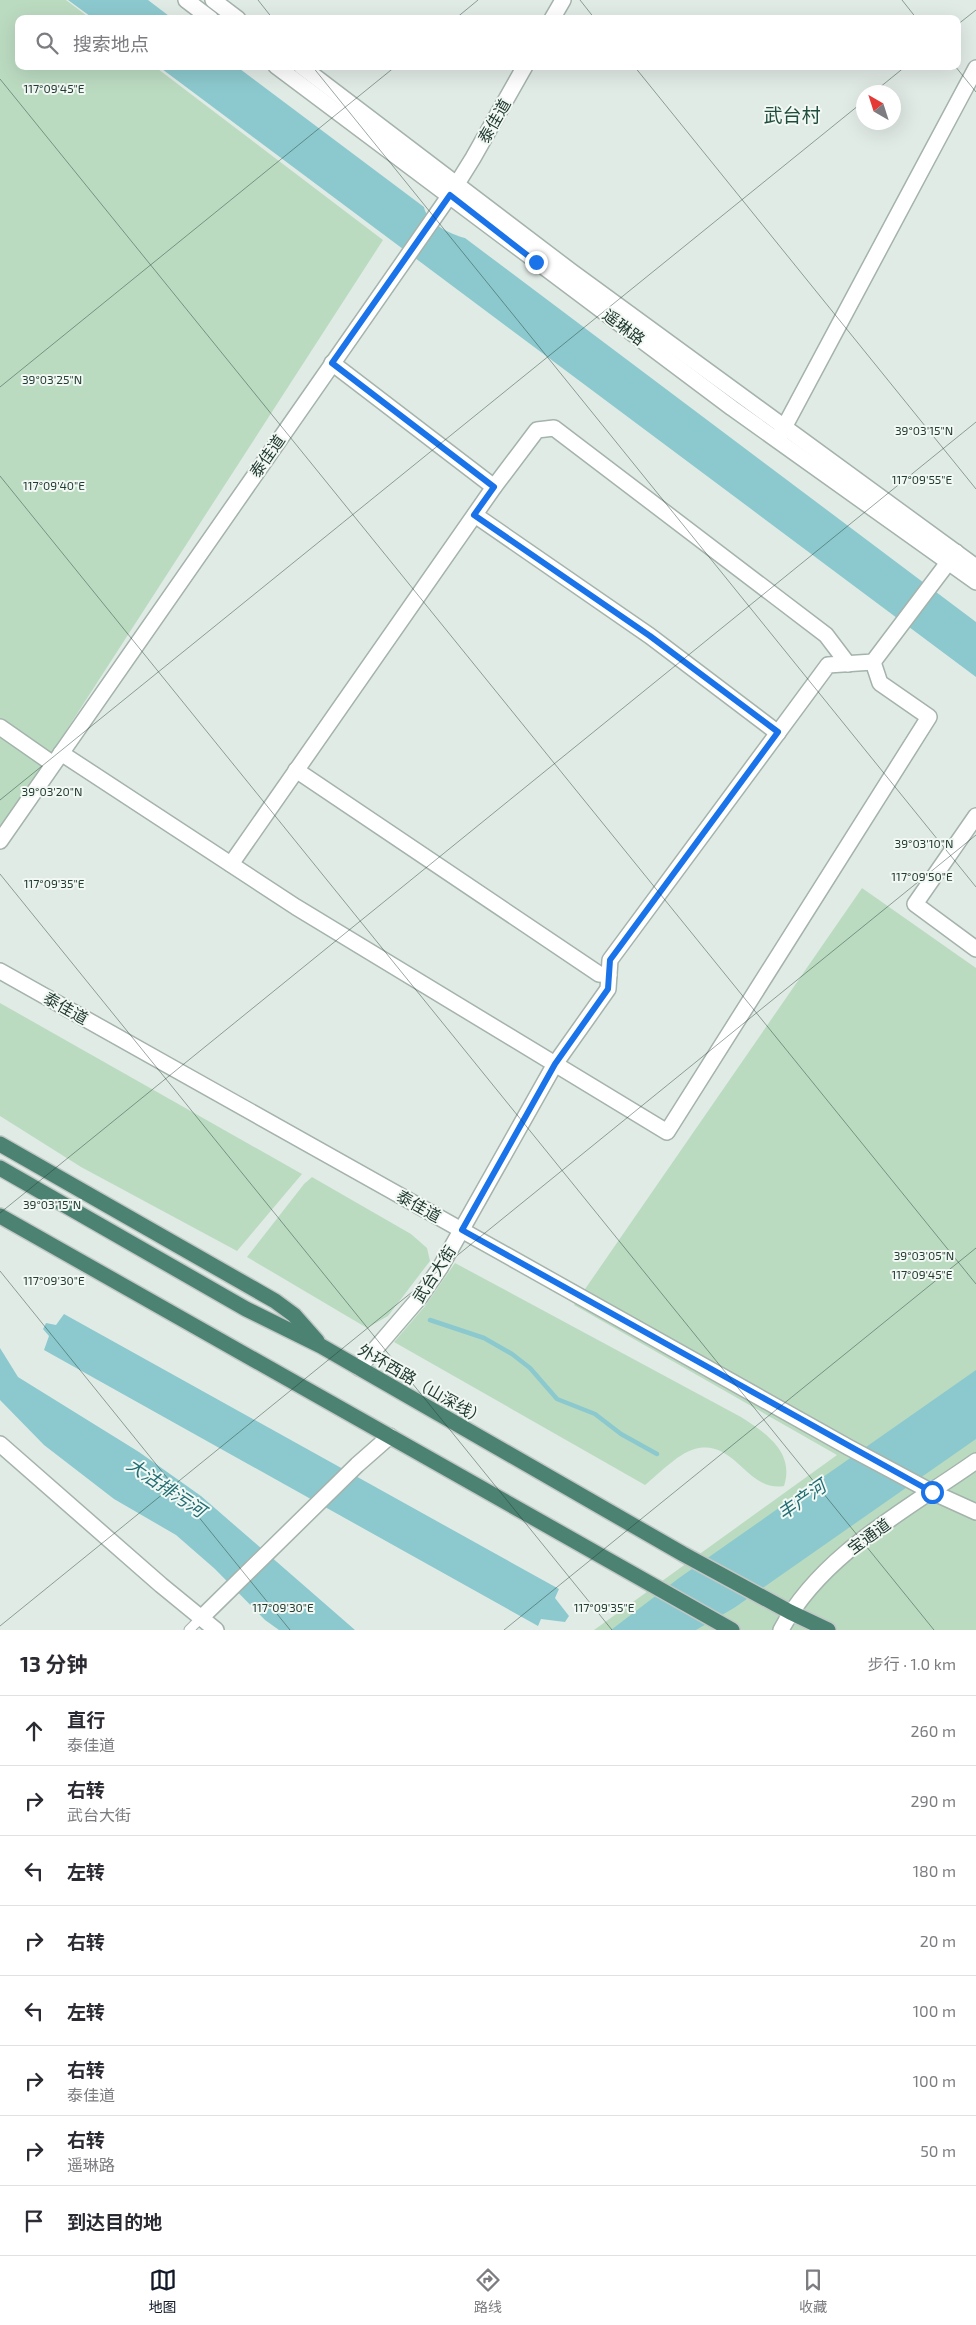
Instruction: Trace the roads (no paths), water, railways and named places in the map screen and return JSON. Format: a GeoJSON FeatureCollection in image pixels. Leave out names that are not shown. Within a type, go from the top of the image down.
{"type":"FeatureCollection","features":[{"type":"Feature","properties":{"kind":"highway"},"geometry":{"type":"LineString","coordinates":[[0,1144],[275,1301],[294,1315],[321,1346]]}},
{"type":"Feature","properties":{"kind":"highway","name":"外环西路（山深线）"},"geometry":{"type":"LineString","coordinates":[[0,1168],[246,1309],[321,1346],[683,1554],[790,1612],[828,1630]]}},
{"type":"Feature","properties":{"kind":"highway"},"geometry":{"type":"LineString","coordinates":[[0,1216],[727,1627]]}},
{"type":"Feature","properties":{"kind":"street"},"geometry":{"type":"LineString","coordinates":[[186,0],[207,15]]}},
{"type":"Feature","properties":{"kind":"street"},"geometry":{"type":"LineString","coordinates":[[213,0],[233,15]]}},
{"type":"Feature","properties":{"kind":"street"},"geometry":{"type":"LineString","coordinates":[[554,15],[563,0]]}},
{"type":"Feature","properties":{"kind":"street"},"geometry":{"type":"LineString","coordinates":[[781,434],[976,68]]}},
{"type":"Feature","properties":{"kind":"street","name":"遥琳路"},"geometry":{"type":"LineString","coordinates":[[281,70],[552,274],[781,434],[952,557],[976,582]]}},
{"type":"Feature","properties":{"kind":"street","name":"遥琳路"},"geometry":{"type":"LineString","coordinates":[[306,70],[449,195]]}},
{"type":"Feature","properties":{"kind":"street","name":"泰佳道"},"geometry":{"type":"LineString","coordinates":[[0,841],[449,195],[523,70]]}},
{"type":"Feature","properties":{"kind":"street"},"geometry":{"type":"LineString","coordinates":[[332,363],[494,487]]}},
{"type":"Feature","properties":{"kind":"street"},"geometry":{"type":"LineString","coordinates":[[231,864],[474,515],[537,430],[554,428],[826,635],[848,664]]}},
{"type":"Feature","properties":{"kind":"street"},"geometry":{"type":"LineString","coordinates":[[474,515],[650,636],[778,732]]}},
{"type":"Feature","properties":{"kind":"street"},"geometry":{"type":"LineString","coordinates":[[0,727],[57,759],[231,864],[296,907],[667,1132],[929,717],[880,683],[873,662],[952,557]]}},
{"type":"Feature","properties":{"kind":"street","name":"遥琳路"},"geometry":{"type":"LineString","coordinates":[[952,557],[976,567]]}},
{"type":"Feature","properties":{"kind":"street","name":"武台大街"},"geometry":{"type":"LineString","coordinates":[[359,1368],[420,1297],[462,1230],[555,1064],[608,989],[610,960],[828,665],[873,662]]}},
{"type":"Feature","properties":{"kind":"street"},"geometry":{"type":"LineString","coordinates":[[296,770],[583,963],[600,974],[609,975]]}},
{"type":"Feature","properties":{"kind":"street"},"geometry":{"type":"LineString","coordinates":[[976,816],[915,904],[976,949]]}},
{"type":"Feature","properties":{"kind":"street","name":"泰佳道"},"geometry":{"type":"LineString","coordinates":[[0,971],[848,1447],[917,1485],[976,1512]]}},
{"type":"Feature","properties":{"kind":"street"},"geometry":{"type":"LineString","coordinates":[[201,1618],[357,1465],[390,1436]]}},
{"type":"Feature","properties":{"kind":"street"},"geometry":{"type":"LineString","coordinates":[[0,1444],[216,1630]]}},
{"type":"Feature","properties":{"kind":"street","name":"宝通道"},"geometry":{"type":"LineString","coordinates":[[781,1630],[790,1612],[813,1583],[835,1562],[864,1539],[976,1461]]}},
{"type":"Feature","properties":{"kind":"lane"},"geometry":{"type":"LineString","coordinates":[[189,1630],[201,1618]]}},
{"type":"Feature","properties":{"kind":"water"},"geometry":{"type":"Polygon","coordinates":[[[68,0],[148,0],[168,15],[89,15],[68,0]]]}},
{"type":"Feature","properties":{"kind":"water"},"geometry":{"type":"Polygon","coordinates":[[[163,70],[241,70],[424,207],[434,223],[446,231],[465,238],[976,622],[976,677],[163,70]]]}},
{"type":"Feature","properties":{"kind":"water"},"geometry":{"type":"Polygon","coordinates":[[[64,1314],[559,1589],[555,1598],[569,1616],[565,1622],[541,1619],[538,1626],[44,1350],[49,1336],[43,1329],[46,1323],[56,1325],[64,1314]]]}},
{"type":"Feature","properties":{"kind":"water","name":"大沽排污河"},"geometry":{"type":"Polygon","coordinates":[[[0,1348],[18,1377],[139,1452],[201,1496],[355,1630],[279,1630],[265,1620],[215,1569],[176,1535],[114,1499],[44,1445],[0,1400],[0,1348]]]}},
{"type":"Feature","properties":{"kind":"water","name":"丰产河"},"geometry":{"type":"Polygon","coordinates":[[[976,1370],[976,1439],[734,1608],[696,1630],[611,1630],[679,1578],[976,1370]]]}},
{"type":"Feature","properties":{"kind":"waterway"},"geometry":{"type":"LineString","coordinates":[[430,1320],[484,1338],[512,1354],[530,1368],[557,1399],[595,1414],[621,1434],[657,1454]]}},
{"type":"Feature","properties":{"kind":"district","name":"武台村"},"geometry":{"type":"Point","coordinates":[792,115]}}]}
